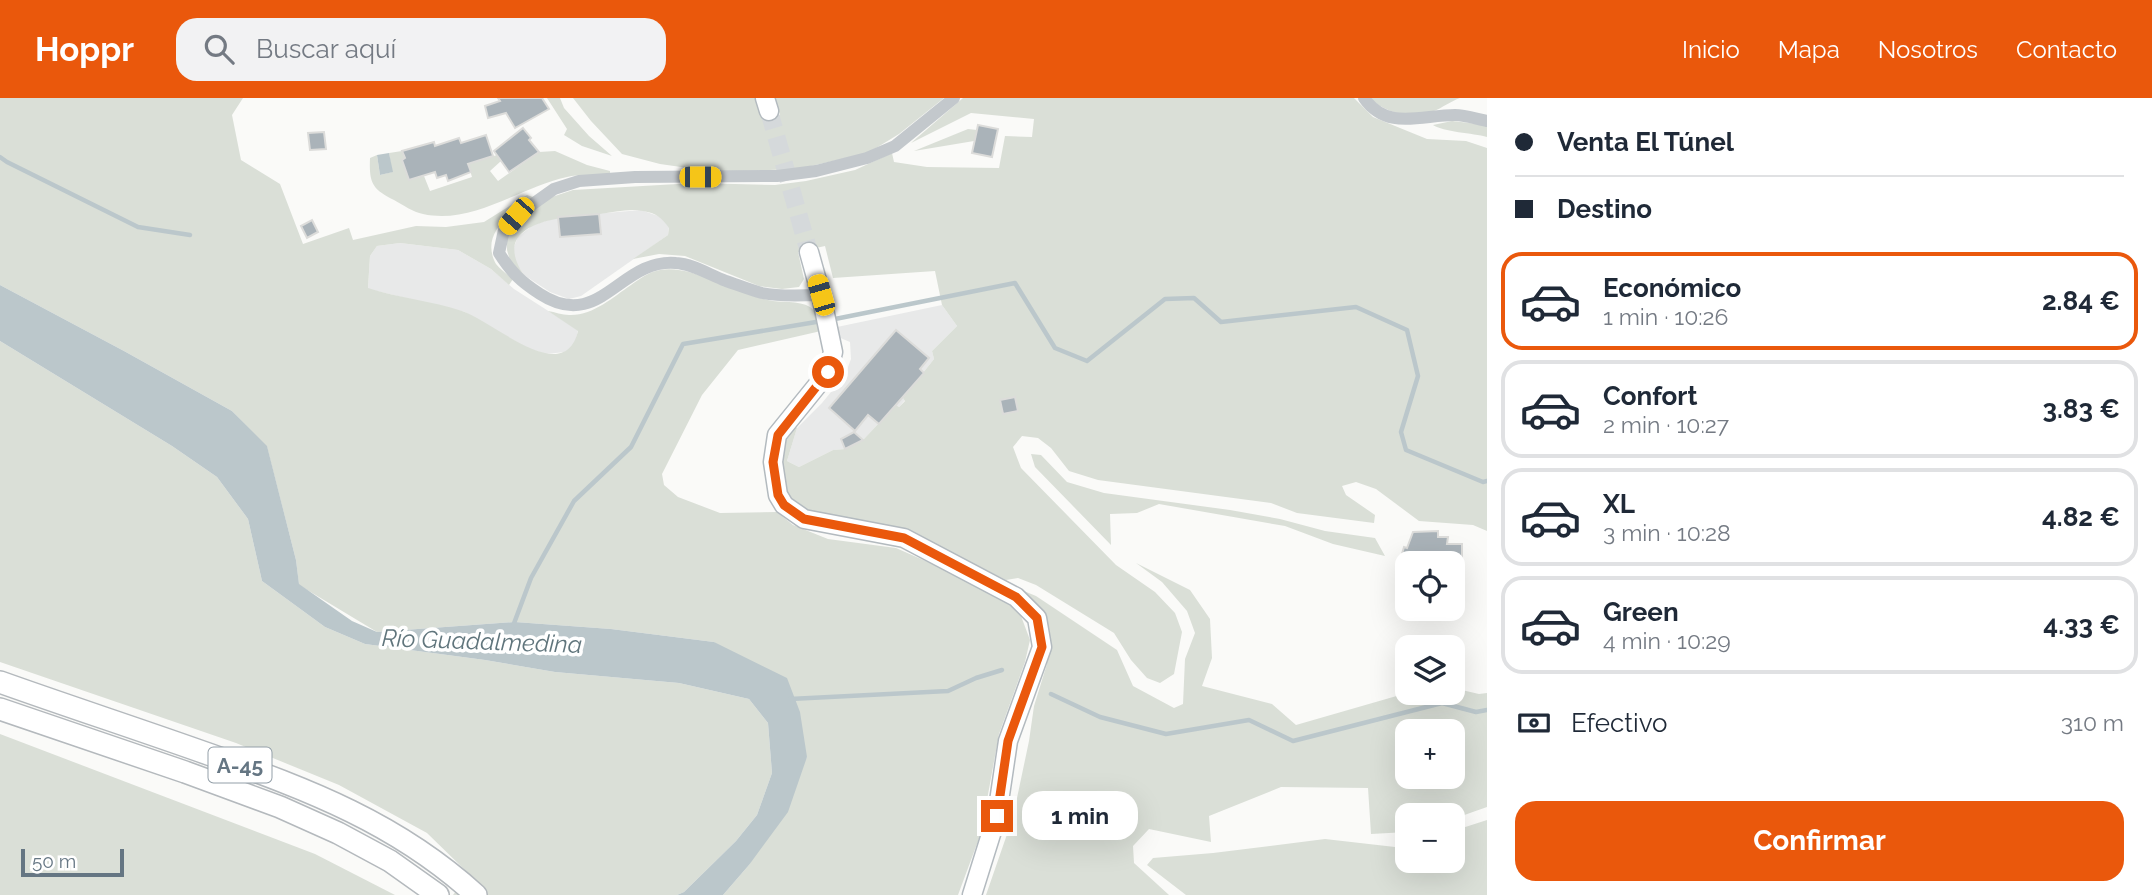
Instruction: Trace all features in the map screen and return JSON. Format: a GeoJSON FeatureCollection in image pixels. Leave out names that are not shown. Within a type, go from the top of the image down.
{"type":"FeatureCollection","features":[{"type":"Feature","properties":{"kind":"highway","name":"A-45"},"geometry":{"type":"LineString","coordinates":[[0,682],[299,788],[355,812],[410,843],[469,889]]}},
{"type":"Feature","properties":{"kind":"highway","name":"A-45"},"geometry":{"type":"LineString","coordinates":[[0,709],[280,807],[379,855],[438,895]]}},
{"type":"Feature","properties":{"kind":"street"},"geometry":{"type":"LineString","coordinates":[[821,295],[762,292],[679,263],[662,263],[646,267],[594,301],[580,306],[565,306],[548,300],[524,284],[512,274],[499,253],[504,230],[516,216],[554,189],[579,181],[635,177],[777,176],[816,171],[867,158],[895,146],[954,98]]}},
{"type":"Feature","properties":{"kind":"street"},"geometry":{"type":"LineString","coordinates":[[1364,98],[1372,110],[1396,120],[1457,115],[1487,121]]}},
{"type":"Feature","properties":{"kind":"street"},"geometry":{"type":"LineString","coordinates":[[808,252],[821,295],[832,352],[828,372],[778,435],[773,462],[778,495],[784,505],[804,519],[904,538],[1016,597],[1037,618],[1042,647],[1008,741],[997,816],[972,895]]}},
{"type":"Feature","properties":{"kind":"shaded area"},"geometry":{"type":"Polygon","coordinates":[[[0,98],[243,98],[232,115],[241,160],[280,184],[303,244],[349,228],[353,240],[416,226],[446,227],[484,222],[527,195],[533,197],[500,225],[492,243],[496,264],[513,279],[509,285],[491,269],[458,250],[400,243],[377,246],[370,256],[368,288],[462,311],[543,353],[558,354],[570,347],[578,331],[548,311],[569,315],[586,312],[602,305],[644,276],[660,270],[685,271],[755,296],[810,307],[816,314],[821,331],[738,350],[702,395],[662,474],[664,485],[678,497],[720,513],[777,512],[793,525],[828,539],[896,548],[1004,599],[1021,616],[1030,640],[1025,662],[999,734],[981,833],[958,895],[723,895],[749,865],[807,757],[714,642],[611,629],[515,622],[377,632],[299,585],[296,560],[267,447],[232,411],[0,285],[0,98]]]}},
{"type":"Feature","properties":{"kind":"shaded area"},"geometry":{"type":"Polygon","coordinates":[[[547,98],[560,98],[564,108],[589,136],[612,156],[582,146],[564,135],[567,129],[547,98]]]}},
{"type":"Feature","properties":{"kind":"shaded area"},"geometry":{"type":"Polygon","coordinates":[[[573,98],[758,98],[764,117],[780,115],[775,98],[944,98],[899,134],[868,153],[798,169],[716,172],[660,164],[622,154],[573,98]]]}},
{"type":"Feature","properties":{"kind":"shaded area"},"geometry":{"type":"Polygon","coordinates":[[[963,98],[1354,98],[1373,117],[1427,139],[1466,141],[1487,148],[1487,531],[1473,525],[1419,521],[1376,489],[1356,482],[1342,486],[1346,495],[1375,515],[1374,523],[1297,513],[1271,503],[1098,480],[1069,471],[1051,448],[1038,438],[1022,436],[1013,447],[1021,468],[1116,565],[1155,592],[1175,613],[1182,632],[1174,674],[1160,683],[1147,678],[1131,660],[1114,633],[1036,585],[1018,578],[1006,580],[905,529],[841,521],[805,509],[785,490],[780,462],[792,425],[797,428],[787,461],[799,467],[833,450],[845,449],[863,440],[896,405],[899,407],[905,401],[903,398],[934,359],[932,351],[957,326],[942,305],[935,271],[833,278],[825,246],[798,252],[804,279],[799,287],[782,289],[759,286],[685,256],[659,254],[633,259],[668,235],[669,228],[655,215],[633,210],[569,217],[535,225],[523,232],[515,243],[515,257],[524,275],[511,264],[507,236],[521,218],[543,200],[573,190],[695,183],[775,185],[855,170],[892,153],[894,162],[927,167],[999,168],[1005,136],[1032,137],[1034,119],[971,113],[911,143],[963,98]]]}},
{"type":"Feature","properties":{"kind":"shaded area"},"geometry":{"type":"Polygon","coordinates":[[[1369,98],[1460,98],[1434,111],[1400,114],[1369,98]]]}},
{"type":"Feature","properties":{"kind":"shaded area"},"geometry":{"type":"Polygon","coordinates":[[[1452,121],[1487,125],[1487,137],[1433,125],[1452,121]]]}},
{"type":"Feature","properties":{"kind":"shaded area"},"geometry":{"type":"Polygon","coordinates":[[[968,129],[977,130],[974,141],[914,151],[968,129]]]}},
{"type":"Feature","properties":{"kind":"shaded area"},"geometry":{"type":"Polygon","coordinates":[[[402,151],[405,158],[402,160],[409,180],[424,176],[430,191],[472,177],[468,164],[497,155],[501,161],[490,171],[498,181],[539,152],[555,151],[587,165],[610,171],[610,176],[567,177],[478,210],[442,216],[423,214],[381,192],[371,179],[370,158],[377,155],[380,175],[392,172],[389,153],[402,151]]]}},
{"type":"Feature","properties":{"kind":"shaded area"},"geometry":{"type":"Polygon","coordinates":[[[641,210],[661,217],[669,227],[668,235],[581,296],[569,299],[550,292],[524,275],[515,262],[513,249],[518,237],[533,225],[558,217],[641,210]]]}},
{"type":"Feature","properties":{"kind":"shaded area"},"geometry":{"type":"Polygon","coordinates":[[[400,243],[458,250],[491,269],[514,289],[578,330],[575,344],[565,352],[546,354],[527,348],[465,312],[368,289],[370,256],[377,246],[400,243]]]}},
{"type":"Feature","properties":{"kind":"shaded area"},"geometry":{"type":"Polygon","coordinates":[[[942,305],[957,326],[932,351],[934,359],[899,407],[896,405],[863,440],[845,449],[833,450],[799,467],[787,461],[797,428],[845,375],[851,359],[850,342],[838,337],[837,327],[942,305]]]}},
{"type":"Feature","properties":{"kind":"shaded area"},"geometry":{"type":"Polygon","coordinates":[[[0,341],[172,446],[217,477],[248,519],[262,581],[325,627],[365,644],[555,672],[679,683],[749,699],[768,723],[772,773],[757,815],[736,841],[684,892],[677,895],[453,895],[469,874],[427,833],[339,785],[236,743],[0,662],[0,341]]]}},
{"type":"Feature","properties":{"kind":"shaded area"},"geometry":{"type":"Polygon","coordinates":[[[1031,454],[1041,455],[1067,482],[1104,493],[1230,510],[1325,531],[1375,538],[1385,556],[1333,544],[1285,526],[1159,504],[1137,513],[1110,514],[1111,545],[1035,467],[1031,454]]]}},
{"type":"Feature","properties":{"kind":"shaded area"},"geometry":{"type":"Polygon","coordinates":[[[1136,563],[1190,590],[1210,619],[1212,658],[1202,686],[1272,704],[1296,725],[1395,696],[1395,705],[1465,705],[1465,691],[1487,693],[1487,807],[1465,815],[1465,803],[1395,803],[1395,833],[1371,834],[1368,788],[1281,787],[1209,816],[1211,842],[1149,829],[1133,846],[1134,863],[1169,895],[986,895],[1013,817],[1034,706],[1047,664],[1048,633],[1040,609],[1019,589],[1036,596],[1117,650],[1133,686],[1174,708],[1183,704],[1185,659],[1195,633],[1187,611],[1162,582],[1136,563]]]}},
{"type":"Feature","properties":{"kind":"shaded area"},"geometry":{"type":"Polygon","coordinates":[[[0,734],[315,854],[395,895],[0,895],[0,734]]]}},
{"type":"Feature","properties":{"kind":"shaded area"},"geometry":{"type":"Polygon","coordinates":[[[1487,820],[1487,895],[1186,895],[1147,865],[1153,858],[1325,839],[1395,847],[1395,873],[1465,873],[1465,827],[1487,820]]]}},
{"type":"Feature","properties":{"kind":"water"},"geometry":{"type":"Polygon","coordinates":[[[389,153],[393,172],[380,175],[377,155],[389,153]]]}},
{"type":"Feature","properties":{"kind":"water","name":"Río Guadalmedina"},"geometry":{"type":"Polygon","coordinates":[[[0,285],[232,411],[267,446],[296,560],[299,584],[352,621],[377,632],[515,622],[611,629],[714,642],[787,678],[800,712],[807,757],[788,812],[723,895],[677,895],[684,892],[736,841],[757,815],[772,773],[768,723],[749,699],[679,683],[555,672],[365,644],[325,627],[262,581],[248,519],[217,477],[172,446],[0,341],[0,285]]]}},
{"type":"Feature","properties":{"kind":"building"},"geometry":{"type":"Polygon","coordinates":[[[498,98],[542,98],[549,109],[515,128],[506,113],[488,118],[485,106],[500,101],[498,98]]]}},
{"type":"Feature","properties":{"kind":"building"},"geometry":{"type":"Polygon","coordinates":[[[978,125],[998,129],[992,157],[972,153],[978,125]]]}},
{"type":"Feature","properties":{"kind":"building"},"geometry":{"type":"Polygon","coordinates":[[[523,128],[539,152],[509,172],[494,151],[523,128]]]}},
{"type":"Feature","properties":{"kind":"building"},"geometry":{"type":"Polygon","coordinates":[[[324,132],[326,149],[310,150],[308,133],[324,132]]]}},
{"type":"Feature","properties":{"kind":"building"},"geometry":{"type":"Polygon","coordinates":[[[486,135],[493,156],[468,164],[471,172],[448,181],[446,175],[437,178],[435,172],[409,180],[402,160],[405,158],[402,151],[434,142],[435,146],[459,138],[461,143],[486,135]]]}},
{"type":"Feature","properties":{"kind":"building"},"geometry":{"type":"Polygon","coordinates":[[[599,214],[601,234],[560,237],[558,217],[599,214]]]}},
{"type":"Feature","properties":{"kind":"building"},"geometry":{"type":"Polygon","coordinates":[[[312,220],[318,232],[307,238],[301,226],[312,220]]]}},
{"type":"Feature","properties":{"kind":"building"},"geometry":{"type":"Polygon","coordinates":[[[896,330],[929,358],[920,369],[924,373],[879,424],[868,415],[855,431],[829,408],[896,330]]]}},
{"type":"Feature","properties":{"kind":"building"},"geometry":{"type":"Polygon","coordinates":[[[1015,397],[1018,411],[1003,414],[1000,400],[1015,397]]]}},
{"type":"Feature","properties":{"kind":"building"},"geometry":{"type":"Polygon","coordinates":[[[854,432],[863,440],[845,449],[841,439],[854,432]]]}},
{"type":"Feature","properties":{"kind":"building"},"geometry":{"type":"Polygon","coordinates":[[[1438,531],[1438,537],[1448,537],[1447,544],[1462,544],[1462,551],[1403,551],[1404,547],[1407,548],[1413,532],[1438,531]]]}},
{"type":"Feature","properties":{"kind":"waterway"},"geometry":{"type":"LineString","coordinates":[[0,157],[138,227],[190,235]]}},
{"type":"Feature","properties":{"kind":"waterway"},"geometry":{"type":"LineString","coordinates":[[835,319],[1015,283],[1055,348],[1087,361],[1165,299],[1194,298],[1221,322],[1356,307],[1407,330],[1418,376],[1401,432],[1406,450],[1483,482],[1487,481]]}},
{"type":"Feature","properties":{"kind":"waterway","name":"Río Guadalmedina"},"geometry":{"type":"LineString","coordinates":[[513,626],[531,578],[574,501],[631,447],[683,344],[816,322]]}},
{"type":"Feature","properties":{"kind":"waterway"},"geometry":{"type":"LineString","coordinates":[[790,699],[948,691],[1002,670]]}},
{"type":"Feature","properties":{"kind":"waterway"},"geometry":{"type":"LineString","coordinates":[[1051,694],[1100,717],[1166,734],[1249,720],[1293,741],[1442,703],[1476,712],[1487,710]]}},
{"type":"Feature","properties":{"kind":"tunnel"},"geometry":{"type":"LineString","coordinates":[[769,111],[809,252]]}},
{"type":"Feature","properties":{"kind":"route"},"geometry":{"type":"LineString","coordinates":[[828,372],[778,435],[773,462],[778,495],[784,505],[804,519],[904,538],[1016,597],[1037,618],[1042,647],[1008,741],[997,816]]}}]}
